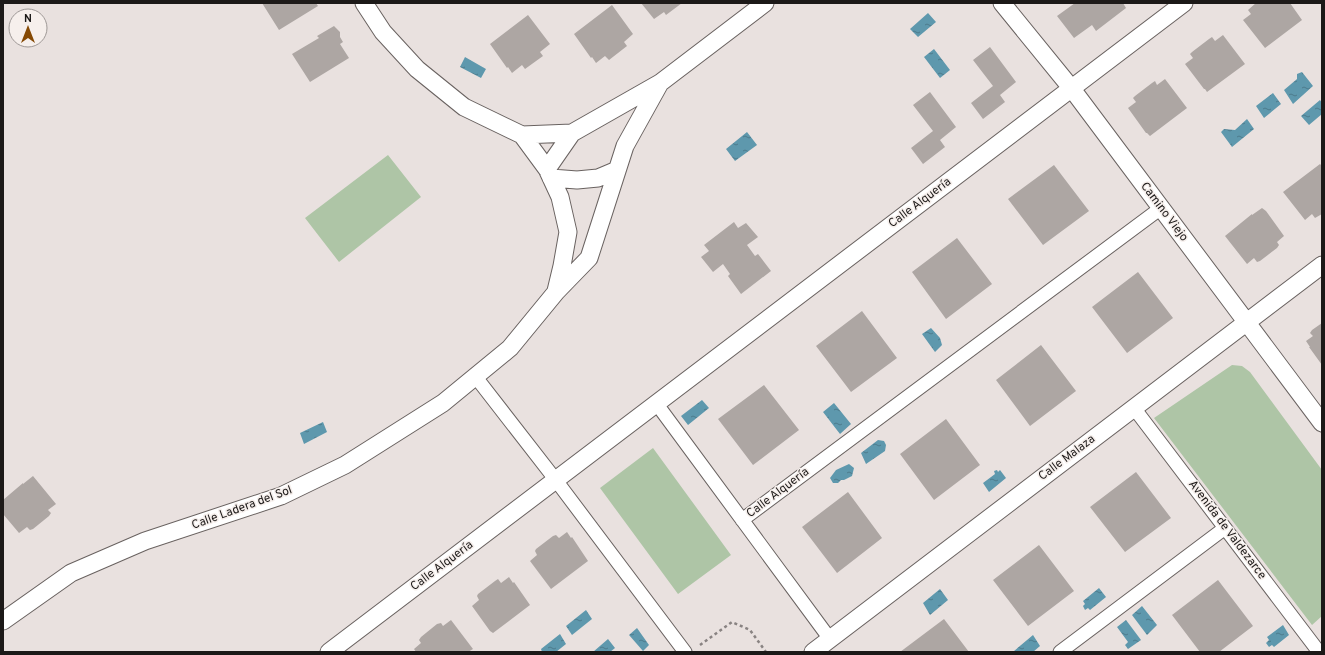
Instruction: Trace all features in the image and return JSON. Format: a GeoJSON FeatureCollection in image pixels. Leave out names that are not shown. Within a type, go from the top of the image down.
{"type":"FeatureCollection","features":[{"type":"Feature","properties":{"kind":"street"},"geometry":{"type":"LineString","coordinates":[[364,3],[383,32],[416,69],[464,107],[522,135]]}},
{"type":"Feature","properties":{"kind":"street","name":"Calle Ladera del Sol"},"geometry":{"type":"LineString","coordinates":[[522,135],[572,133],[660,83],[765,3]]}},
{"type":"Feature","properties":{"kind":"street","name":"Camino Viejo"},"geometry":{"type":"LineString","coordinates":[[1002,3],[1072,88],[1322,423]]}},
{"type":"Feature","properties":{"kind":"street","name":"Calle Alquería"},"geometry":{"type":"LineString","coordinates":[[329,652],[1184,3]]}},
{"type":"Feature","properties":{"kind":"street","name":"Calle Ladera del Sol"},"geometry":{"type":"LineString","coordinates":[[3,621],[71,573],[145,541],[281,496],[345,465],[442,403],[510,348],[556,292],[589,258],[625,146],[660,83]]}},
{"type":"Feature","properties":{"kind":"street","name":"Calle Ladera del Sol"},"geometry":{"type":"LineString","coordinates":[[549,174],[572,133]]}},
{"type":"Feature","properties":{"kind":"street","name":"Calle Ladera del Sol"},"geometry":{"type":"LineString","coordinates":[[522,135],[549,174],[560,197],[568,232],[556,292]]}},
{"type":"Feature","properties":{"kind":"street"},"geometry":{"type":"LineString","coordinates":[[549,174],[578,180],[598,178],[617,170]]}},
{"type":"Feature","properties":{"kind":"street","name":"Calle Alquería"},"geometry":{"type":"LineString","coordinates":[[742,520],[1161,208]]}},
{"type":"Feature","properties":{"kind":"street","name":"Calle Malaza"},"geometry":{"type":"LineString","coordinates":[[813,652],[1322,265]]}},
{"type":"Feature","properties":{"kind":"street"},"geometry":{"type":"LineString","coordinates":[[475,376],[690,650]]}},
{"type":"Feature","properties":{"kind":"street","name":"Calle Alquería"},"geometry":{"type":"LineString","coordinates":[[656,403],[830,639]]}},
{"type":"Feature","properties":{"kind":"street","name":"Avenida de Valdezarce"},"geometry":{"type":"LineString","coordinates":[[1134,408],[1319,652]]}},
{"type":"Feature","properties":{"kind":"street"},"geometry":{"type":"LineString","coordinates":[[1060,652],[1225,528]]}},
{"type":"Feature","properties":{"kind":"path"},"geometry":{"type":"LineString","coordinates":[[690,650],[732,622],[750,630],[766,652]]}},
{"type":"Feature","properties":{"kind":"green space"},"geometry":{"type":"Polygon","coordinates":[[[388,155],[421,197],[339,262],[305,218],[388,155]]]}},
{"type":"Feature","properties":{"kind":"green space"},"geometry":{"type":"Polygon","coordinates":[[[1232,365],[1242,366],[1250,372],[1322,470],[1322,616],[1312,625],[1154,418],[1232,365]]]}},
{"type":"Feature","properties":{"kind":"green space"},"geometry":{"type":"Polygon","coordinates":[[[653,448],[731,555],[678,594],[600,488],[653,448]]]}},
{"type":"Feature","properties":{"kind":"water"},"geometry":{"type":"Polygon","coordinates":[[[928,13],[936,22],[918,37],[910,29],[928,13]]]}},
{"type":"Feature","properties":{"kind":"water"},"geometry":{"type":"Polygon","coordinates":[[[934,49],[950,70],[940,78],[924,57],[934,49]]]}},
{"type":"Feature","properties":{"kind":"water"},"geometry":{"type":"Polygon","coordinates":[[[465,57],[486,69],[481,78],[460,67],[465,57]]]}},
{"type":"Feature","properties":{"kind":"water"},"geometry":{"type":"Polygon","coordinates":[[[1302,72],[1313,86],[1293,104],[1284,90],[1297,79],[1297,74],[1302,72]]]}},
{"type":"Feature","properties":{"kind":"water"},"geometry":{"type":"Polygon","coordinates":[[[1273,93],[1281,104],[1264,118],[1256,106],[1273,93]]]}},
{"type":"Feature","properties":{"kind":"water"},"geometry":{"type":"Polygon","coordinates":[[[1320,100],[1322,103],[1322,114],[1309,125],[1301,116],[1320,100]]]}},
{"type":"Feature","properties":{"kind":"water"},"geometry":{"type":"Polygon","coordinates":[[[1247,119],[1254,129],[1232,147],[1221,132],[1224,129],[1235,130],[1247,119]]]}},
{"type":"Feature","properties":{"kind":"water"},"geometry":{"type":"Polygon","coordinates":[[[747,132],[757,145],[735,161],[726,149],[747,132]]]}},
{"type":"Feature","properties":{"kind":"water"},"geometry":{"type":"Polygon","coordinates":[[[931,328],[940,338],[942,345],[935,352],[922,334],[931,328]]]}},
{"type":"Feature","properties":{"kind":"water"},"geometry":{"type":"Polygon","coordinates":[[[702,400],[709,408],[688,425],[681,416],[702,400]]]}},
{"type":"Feature","properties":{"kind":"water"},"geometry":{"type":"Polygon","coordinates":[[[834,403],[851,424],[840,434],[823,412],[834,403]]]}},
{"type":"Feature","properties":{"kind":"water"},"geometry":{"type":"Polygon","coordinates":[[[323,422],[327,432],[304,444],[300,433],[323,422]]]}},
{"type":"Feature","properties":{"kind":"water"},"geometry":{"type":"Polygon","coordinates":[[[878,440],[884,441],[886,445],[885,451],[866,464],[861,453],[878,440]]]}},
{"type":"Feature","properties":{"kind":"water"},"geometry":{"type":"Polygon","coordinates":[[[849,464],[854,468],[852,476],[841,480],[838,483],[833,483],[830,478],[836,470],[849,464]]]}},
{"type":"Feature","properties":{"kind":"water"},"geometry":{"type":"Polygon","coordinates":[[[997,470],[998,472],[1000,470],[1006,478],[989,492],[983,483],[995,474],[994,471],[997,470]]]}},
{"type":"Feature","properties":{"kind":"water"},"geometry":{"type":"Polygon","coordinates":[[[1099,588],[1106,597],[1090,610],[1088,608],[1085,610],[1083,606],[1085,604],[1083,601],[1099,588]]]}},
{"type":"Feature","properties":{"kind":"water"},"geometry":{"type":"Polygon","coordinates":[[[940,589],[948,600],[930,615],[923,603],[940,589]]]}},
{"type":"Feature","properties":{"kind":"water"},"geometry":{"type":"Polygon","coordinates":[[[1142,606],[1157,625],[1147,635],[1132,615],[1142,606]]]}},
{"type":"Feature","properties":{"kind":"water"},"geometry":{"type":"Polygon","coordinates":[[[586,610],[592,619],[572,635],[566,626],[586,610]]]}},
{"type":"Feature","properties":{"kind":"water"},"geometry":{"type":"Polygon","coordinates":[[[1126,620],[1141,640],[1128,649],[1125,645],[1128,642],[1117,627],[1126,620]]]}},
{"type":"Feature","properties":{"kind":"water"},"geometry":{"type":"Polygon","coordinates":[[[1283,625],[1289,635],[1274,647],[1272,645],[1269,647],[1266,643],[1269,640],[1267,637],[1283,625]]]}},
{"type":"Feature","properties":{"kind":"water"},"geometry":{"type":"Polygon","coordinates":[[[637,628],[649,645],[643,651],[629,635],[637,628]]]}},
{"type":"Feature","properties":{"kind":"water"},"geometry":{"type":"Polygon","coordinates":[[[560,634],[566,644],[556,652],[542,652],[541,649],[560,634]]]}},
{"type":"Feature","properties":{"kind":"water"},"geometry":{"type":"Polygon","coordinates":[[[1033,635],[1040,646],[1033,652],[1014,651],[1033,635]]]}},
{"type":"Feature","properties":{"kind":"water"},"geometry":{"type":"Polygon","coordinates":[[[608,639],[615,648],[610,652],[593,652],[608,639]]]}},
{"type":"Feature","properties":{"kind":"building"},"geometry":{"type":"Polygon","coordinates":[[[262,3],[316,3],[318,6],[279,30],[262,3]]]}},
{"type":"Feature","properties":{"kind":"building"},"geometry":{"type":"Polygon","coordinates":[[[641,3],[682,3],[666,15],[664,12],[654,19],[641,3]]]}},
{"type":"Feature","properties":{"kind":"building"},"geometry":{"type":"Polygon","coordinates":[[[1075,3],[1123,3],[1126,8],[1096,31],[1092,25],[1074,38],[1057,16],[1075,3]]]}},
{"type":"Feature","properties":{"kind":"building"},"geometry":{"type":"Polygon","coordinates":[[[1256,3],[1290,3],[1302,20],[1265,48],[1243,20],[1251,14],[1248,10],[1256,3]]]}},
{"type":"Feature","properties":{"kind":"building"},"geometry":{"type":"Polygon","coordinates":[[[612,5],[633,34],[624,42],[627,46],[609,60],[605,56],[596,63],[574,34],[612,5]]]}},
{"type":"Feature","properties":{"kind":"building"},"geometry":{"type":"Polygon","coordinates":[[[528,15],[550,44],[540,52],[543,56],[525,69],[522,65],[512,73],[490,44],[528,15]]]}},
{"type":"Feature","properties":{"kind":"building"},"geometry":{"type":"Polygon","coordinates":[[[334,26],[340,32],[340,37],[343,42],[340,44],[349,58],[310,82],[292,54],[319,38],[317,36],[334,26]]]}},
{"type":"Feature","properties":{"kind":"building"},"geometry":{"type":"Polygon","coordinates":[[[1223,35],[1245,64],[1207,92],[1185,64],[1193,58],[1190,54],[1209,39],[1212,37],[1215,41],[1223,35]]]}},
{"type":"Feature","properties":{"kind":"building"},"geometry":{"type":"Polygon","coordinates":[[[990,47],[1016,82],[1000,95],[1005,102],[983,119],[971,103],[993,86],[973,60],[990,47]]]}},
{"type":"Feature","properties":{"kind":"building"},"geometry":{"type":"Polygon","coordinates":[[[1165,79],[1187,108],[1150,136],[1146,133],[1128,108],[1136,102],[1133,98],[1135,96],[1155,81],[1157,85],[1165,79]]]}},
{"type":"Feature","properties":{"kind":"building"},"geometry":{"type":"Polygon","coordinates":[[[930,92],[956,127],[940,140],[945,147],[923,164],[911,148],[933,131],[913,105],[930,92]]]}},
{"type":"Feature","properties":{"kind":"building"},"geometry":{"type":"Polygon","coordinates":[[[1320,164],[1322,166],[1322,214],[1315,218],[1312,214],[1305,220],[1283,192],[1320,164]]]}},
{"type":"Feature","properties":{"kind":"building"},"geometry":{"type":"Polygon","coordinates":[[[1054,165],[1089,211],[1043,245],[1008,199],[1054,165]]]}},
{"type":"Feature","properties":{"kind":"building"},"geometry":{"type":"Polygon","coordinates":[[[1262,208],[1266,211],[1284,236],[1277,242],[1279,245],[1277,248],[1260,261],[1257,262],[1254,258],[1247,264],[1225,236],[1252,214],[1262,208]]]}},
{"type":"Feature","properties":{"kind":"building"},"geometry":{"type":"Polygon","coordinates":[[[734,222],[738,228],[746,223],[758,237],[747,245],[755,256],[758,254],[771,271],[741,294],[728,276],[730,274],[723,264],[713,272],[701,257],[709,251],[704,245],[734,222]]]}},
{"type":"Feature","properties":{"kind":"building"},"geometry":{"type":"Polygon","coordinates":[[[957,238],[992,284],[946,319],[912,272],[957,238]]]}},
{"type":"Feature","properties":{"kind":"building"},"geometry":{"type":"Polygon","coordinates":[[[1138,272],[1173,318],[1127,353],[1092,307],[1138,272]]]}},
{"type":"Feature","properties":{"kind":"building"},"geometry":{"type":"Polygon","coordinates":[[[862,311],[897,358],[851,392],[816,346],[862,311]]]}},
{"type":"Feature","properties":{"kind":"building"},"geometry":{"type":"Polygon","coordinates":[[[1322,323],[1322,365],[1306,341],[1313,336],[1310,333],[1312,330],[1322,323]]]}},
{"type":"Feature","properties":{"kind":"building"},"geometry":{"type":"Polygon","coordinates":[[[1041,345],[1076,391],[1030,426],[996,380],[1041,345]]]}},
{"type":"Feature","properties":{"kind":"building"},"geometry":{"type":"Polygon","coordinates":[[[764,385],[799,430],[753,465],[718,419],[764,385]]]}},
{"type":"Feature","properties":{"kind":"building"},"geometry":{"type":"Polygon","coordinates":[[[946,419],[980,465],[934,500],[900,454],[946,419]]]}},
{"type":"Feature","properties":{"kind":"building"},"geometry":{"type":"Polygon","coordinates":[[[1136,472],[1171,518],[1125,552],[1090,507],[1136,472]]]}},
{"type":"Feature","properties":{"kind":"building"},"geometry":{"type":"Polygon","coordinates":[[[33,476],[56,504],[48,510],[51,513],[49,516],[33,529],[30,530],[27,527],[19,533],[3,514],[3,500],[33,476]]]}},
{"type":"Feature","properties":{"kind":"building"},"geometry":{"type":"Polygon","coordinates":[[[848,492],[882,538],[837,573],[802,527],[848,492]]]}},
{"type":"Feature","properties":{"kind":"building"},"geometry":{"type":"Polygon","coordinates":[[[567,532],[588,561],[551,589],[530,561],[537,555],[535,551],[536,549],[553,536],[556,535],[559,538],[567,532]]]}},
{"type":"Feature","properties":{"kind":"building"},"geometry":{"type":"Polygon","coordinates":[[[1039,545],[1074,591],[1028,626],[993,580],[1039,545]]]}},
{"type":"Feature","properties":{"kind":"building"},"geometry":{"type":"Polygon","coordinates":[[[509,577],[530,605],[493,633],[472,606],[479,600],[477,596],[478,594],[498,579],[501,583],[509,577]]]}},
{"type":"Feature","properties":{"kind":"building"},"geometry":{"type":"Polygon","coordinates":[[[1218,580],[1253,626],[1219,652],[1200,652],[1172,615],[1218,580]]]}},
{"type":"Feature","properties":{"kind":"building"},"geometry":{"type":"Polygon","coordinates":[[[944,619],[969,652],[900,652],[944,619]]]}},
{"type":"Feature","properties":{"kind":"building"},"geometry":{"type":"Polygon","coordinates":[[[451,620],[473,649],[468,652],[416,652],[414,649],[421,643],[419,640],[421,637],[437,624],[441,623],[443,626],[451,620]]]}}]}
